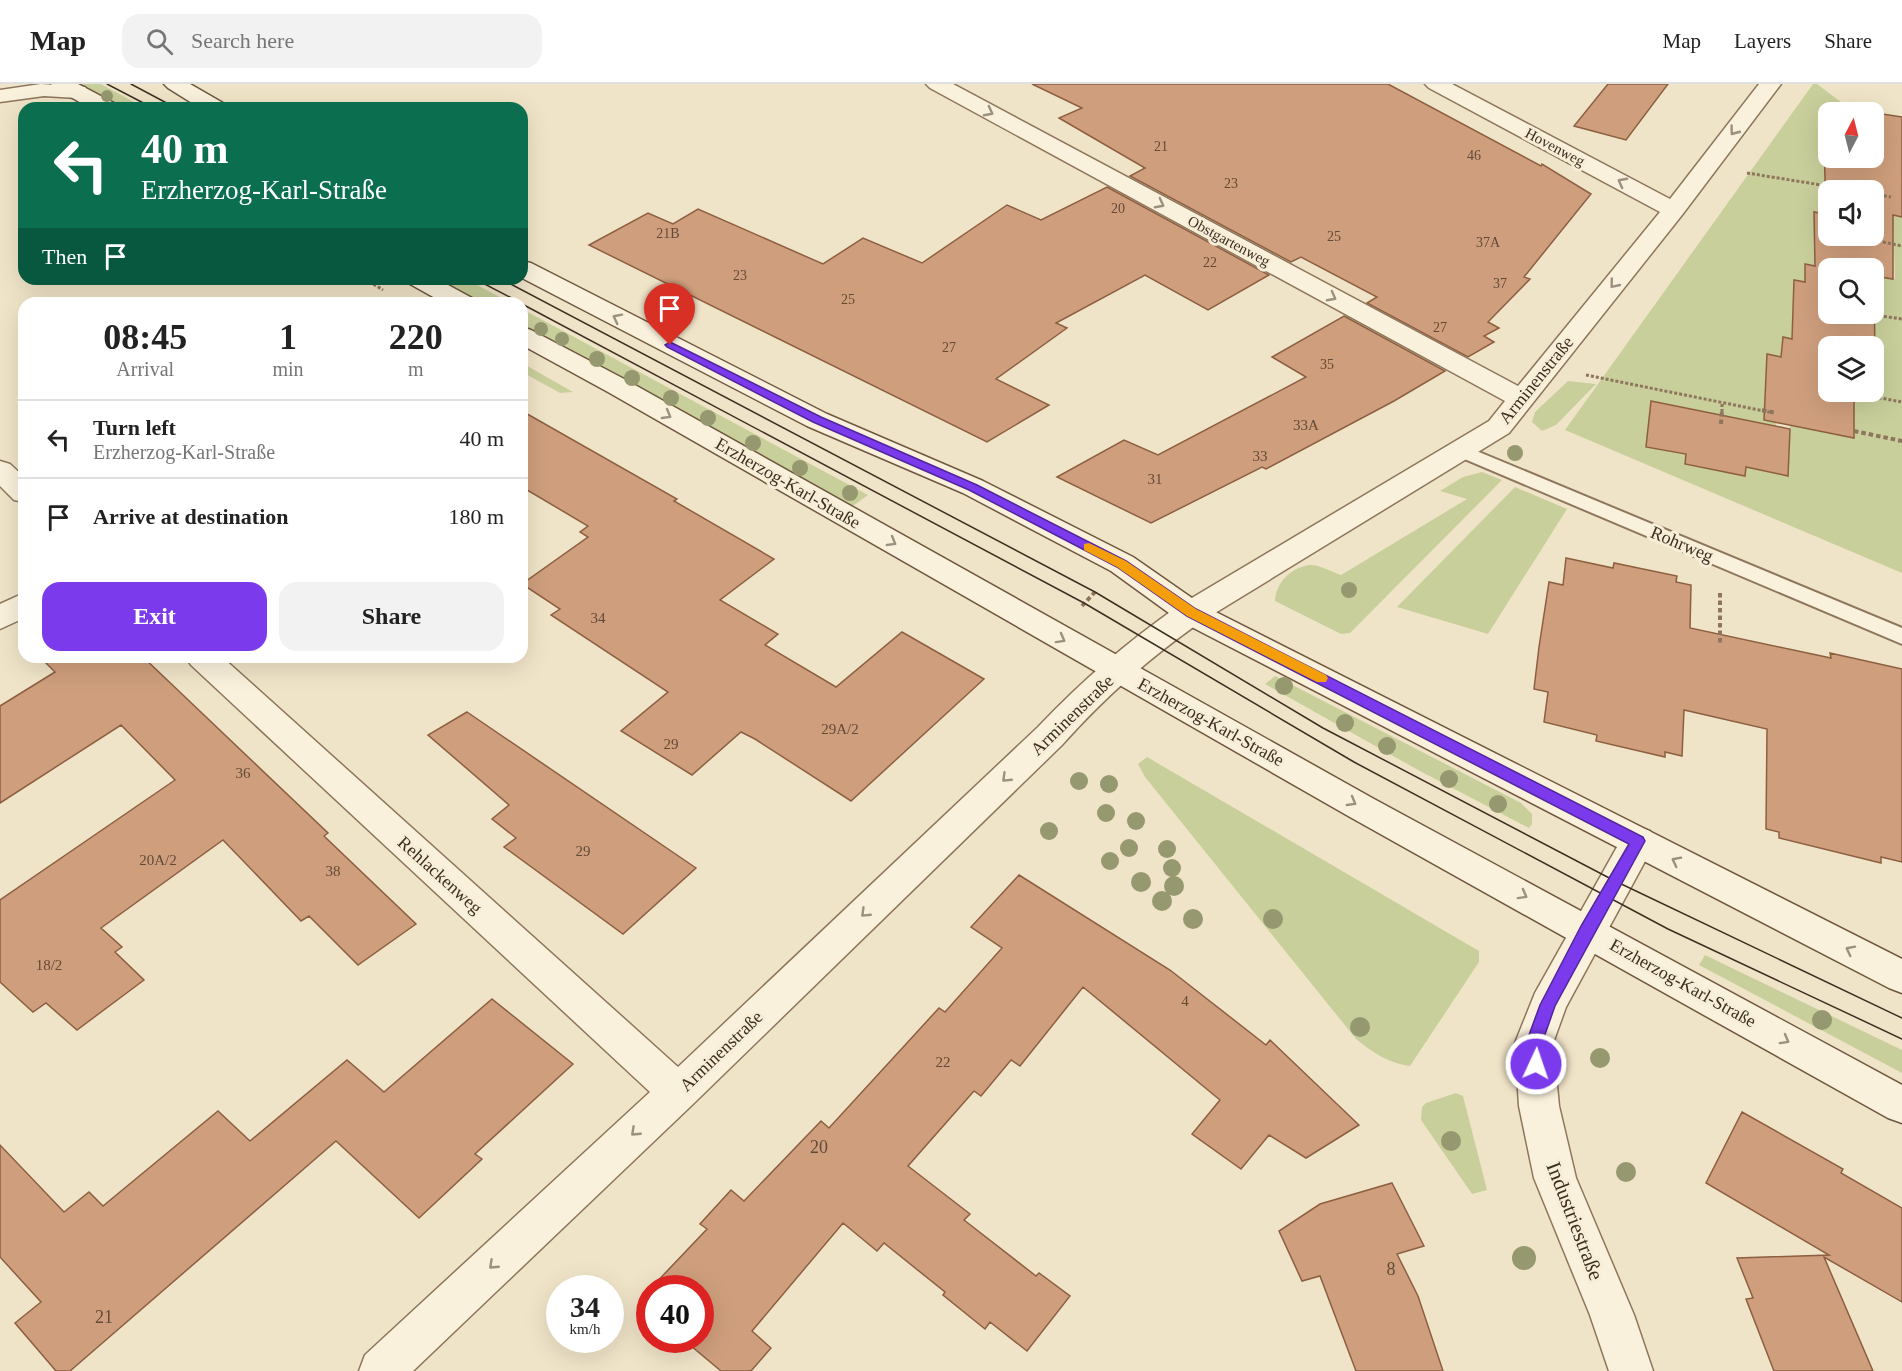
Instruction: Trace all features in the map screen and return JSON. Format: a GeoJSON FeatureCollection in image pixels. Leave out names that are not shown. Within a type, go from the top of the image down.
{"type":"FeatureCollection","features":[{"type":"Feature","properties":{"kind":"street"},"geometry":{"type":"LineString","coordinates":[[175,84],[205,102]]}},
{"type":"Feature","properties":{"kind":"street","name":"Obstgartenweg"},"geometry":{"type":"LineString","coordinates":[[937,84],[1521,399]]}},
{"type":"Feature","properties":{"kind":"street","name":"Hovenweg"},"geometry":{"type":"LineString","coordinates":[[1436,84],[1674,210]]}},
{"type":"Feature","properties":{"kind":"street","name":"Arminenstraße"},"geometry":{"type":"LineString","coordinates":[[381,1371],[678,1092],[1050,736],[1091,692],[1150,642],[1191,613],[1499,427],[1674,210],[1770,84]]}},
{"type":"Feature","properties":{"kind":"street"},"geometry":{"type":"LineString","coordinates":[[0,96],[70,88],[95,102]]}},
{"type":"Feature","properties":{"kind":"street"},"geometry":{"type":"LineString","coordinates":[[528,271],[817,420],[983,493],[1122,564],[1191,613],[1902,977]]}},
{"type":"Feature","properties":{"kind":"street"},"geometry":{"type":"LineString","coordinates":[[430,285],[452,297]]}},
{"type":"Feature","properties":{"kind":"street","name":"Erzherzog-Karl-Straße"},"geometry":{"type":"LineString","coordinates":[[528,338],[1362,808],[1902,1105]]}},
{"type":"Feature","properties":{"kind":"street"},"geometry":{"type":"LineString","coordinates":[[0,470],[18,487]]}},
{"type":"Feature","properties":{"kind":"street"},"geometry":{"type":"LineString","coordinates":[[0,618],[18,608]]}},
{"type":"Feature","properties":{"kind":"street","name":"Rehlackenweg"},"geometry":{"type":"LineString","coordinates":[[209,663],[678,1092]]}},
{"type":"Feature","properties":{"kind":"street","name":"Industriestraße"},"geometry":{"type":"LineString","coordinates":[[1631,1371],[1612,1315],[1555,1178],[1539,1106],[1534,1043],[1548,1005],[1638,841]]}},
{"type":"Feature","properties":{"kind":"lane","name":"Rohrweg"},"geometry":{"type":"LineString","coordinates":[[1462,451],[1902,636]]}},
{"type":"Feature","properties":{"kind":"path"},"geometry":{"type":"LineString","coordinates":[[1707,166],[1818,184]]}},
{"type":"Feature","properties":{"kind":"path"},"geometry":{"type":"LineString","coordinates":[[1884,196],[1892,197]]}},
{"type":"Feature","properties":{"kind":"path"},"geometry":{"type":"LineString","coordinates":[[1884,242],[1902,246]]}},
{"type":"Feature","properties":{"kind":"path"},"geometry":{"type":"LineString","coordinates":[[1884,317],[1902,320]]}},
{"type":"Feature","properties":{"kind":"path"},"geometry":{"type":"LineString","coordinates":[[1546,367],[1776,413]]}},
{"type":"Feature","properties":{"kind":"path"},"geometry":{"type":"LineString","coordinates":[[1884,399],[1902,402]]}},
{"type":"Feature","properties":{"kind":"path"},"geometry":{"type":"LineString","coordinates":[[1721,424],[1722,404]]}},
{"type":"Feature","properties":{"kind":"path"},"geometry":{"type":"LineString","coordinates":[[1854,431],[1902,441]]}},
{"type":"Feature","properties":{"kind":"path"},"geometry":{"type":"LineString","coordinates":[[1720,560],[1720,643]]}},
{"type":"Feature","properties":{"kind":"green space"},"geometry":{"type":"Polygon","coordinates":[[[74,84],[101,84],[134,102],[107,102],[74,84]]]}},
{"type":"Feature","properties":{"kind":"green space"},"geometry":{"type":"Polygon","coordinates":[[[1813,84],[1817,84],[1841,102],[1818,102],[1818,168],[1826,168],[1834,180],[1818,180],[1818,213],[1814,212],[1818,266],[1806,264],[1805,282],[1794,280],[1800,340],[1783,337],[1781,357],[1767,354],[1776,409],[1776,426],[1652,401],[1646,446],[1686,453],[1686,464],[1745,476],[1746,465],[1787,476],[1790,425],[1854,438],[1854,402],[1884,402],[1884,336],[1874,336],[1874,324],[1884,324],[1884,277],[1895,279],[1893,215],[1902,217],[1902,573],[1565,430],[1813,84]]]}},
{"type":"Feature","properties":{"kind":"green space"},"geometry":{"type":"Polygon","coordinates":[[[1884,187],[1891,188],[1891,209],[1884,208],[1884,187]]]}},
{"type":"Feature","properties":{"kind":"green space"},"geometry":{"type":"Polygon","coordinates":[[[446,285],[477,285],[500,297],[468,297],[446,285]]]}},
{"type":"Feature","properties":{"kind":"green space"},"geometry":{"type":"Polygon","coordinates":[[[528,312],[868,495],[853,506],[528,329],[528,312]]]}},
{"type":"Feature","properties":{"kind":"green space"},"geometry":{"type":"Polygon","coordinates":[[[528,366],[573,392],[560,393],[528,375],[528,366]]]}},
{"type":"Feature","properties":{"kind":"green space"},"geometry":{"type":"Polygon","coordinates":[[[1568,381],[1596,384],[1556,425],[1542,431],[1532,422],[1535,412],[1568,381]]]}},
{"type":"Feature","properties":{"kind":"green space"},"geometry":{"type":"Polygon","coordinates":[[[1482,472],[1502,480],[1350,633],[1341,634],[1275,601],[1281,582],[1296,569],[1313,565],[1341,575],[1467,499],[1440,491],[1463,477],[1482,472]]]}},
{"type":"Feature","properties":{"kind":"green space"},"geometry":{"type":"Polygon","coordinates":[[[1515,487],[1567,509],[1488,634],[1397,607],[1515,487]]]}},
{"type":"Feature","properties":{"kind":"green space"},"geometry":{"type":"Polygon","coordinates":[[[1275,676],[1521,803],[1532,814],[1532,824],[1529,828],[1418,770],[1265,684],[1275,676]]]}},
{"type":"Feature","properties":{"kind":"green space"},"geometry":{"type":"Polygon","coordinates":[[[1147,757],[1479,951],[1479,962],[1410,1066],[1382,1057],[1356,1039],[1145,777],[1138,764],[1147,757]]]}},
{"type":"Feature","properties":{"kind":"green space"},"geometry":{"type":"Polygon","coordinates":[[[1705,955],[1902,1050],[1902,1073],[1699,965],[1705,955]]]}},
{"type":"Feature","properties":{"kind":"green space"},"geometry":{"type":"Polygon","coordinates":[[[1456,1093],[1463,1096],[1487,1190],[1472,1194],[1421,1120],[1422,1107],[1426,1103],[1456,1093]]]}},
{"type":"Feature","properties":{"kind":"building"},"geometry":{"type":"Polygon","coordinates":[[[1032,84],[1388,84],[1541,166],[1542,164],[1591,194],[1524,277],[1530,279],[1488,322],[1499,328],[1484,336],[1494,342],[1468,357],[1367,303],[1377,297],[1301,257],[1291,262],[1130,176],[1145,168],[1059,118],[1082,108],[1032,84]]]}},
{"type":"Feature","properties":{"kind":"building"},"geometry":{"type":"Polygon","coordinates":[[[1608,84],[1668,84],[1626,140],[1574,126],[1608,84]]]}},
{"type":"Feature","properties":{"kind":"building"},"geometry":{"type":"Polygon","coordinates":[[[1884,114],[1902,117],[1902,217],[1893,215],[1893,279],[1884,278],[1884,258],[1818,258],[1818,324],[1875,324],[1875,336],[1818,336],[1818,402],[1854,402],[1854,438],[1764,420],[1767,354],[1781,357],[1783,337],[1792,339],[1794,280],[1805,282],[1805,264],[1815,266],[1814,212],[1818,213],[1818,246],[1884,246],[1884,180],[1825,180],[1825,168],[1884,168],[1884,114]]]}},
{"type":"Feature","properties":{"kind":"building"},"geometry":{"type":"Polygon","coordinates":[[[1107,187],[1269,275],[1208,310],[1145,275],[1056,323],[1067,328],[996,379],[1049,405],[987,442],[589,245],[648,213],[673,224],[698,209],[823,264],[863,238],[922,263],[1007,205],[1041,220],[1107,187]]]}},
{"type":"Feature","properties":{"kind":"building"},"geometry":{"type":"Polygon","coordinates":[[[1344,316],[1445,371],[1394,401],[1266,469],[1262,467],[1151,523],[1057,477],[1124,440],[1158,455],[1306,377],[1272,357],[1344,316]]]}},
{"type":"Feature","properties":{"kind":"building"},"geometry":{"type":"Polygon","coordinates":[[[1651,401],[1790,429],[1788,476],[1746,467],[1745,476],[1685,464],[1686,454],[1646,447],[1651,401]]]}},
{"type":"Feature","properties":{"kind":"building"},"geometry":{"type":"Polygon","coordinates":[[[528,414],[677,499],[674,501],[774,559],[720,600],[778,634],[765,645],[836,687],[902,632],[984,679],[851,801],[741,732],[692,775],[621,731],[668,692],[551,615],[560,609],[528,588],[528,580],[588,537],[580,532],[588,526],[528,491],[528,414]]]}},
{"type":"Feature","properties":{"kind":"building"},"geometry":{"type":"Polygon","coordinates":[[[1566,558],[1613,568],[1614,563],[1677,576],[1676,582],[1691,585],[1690,628],[1831,658],[1830,653],[1902,669],[1902,862],[1881,857],[1881,863],[1779,838],[1779,832],[1766,829],[1767,729],[1684,710],[1682,756],[1665,752],[1665,757],[1596,741],[1597,735],[1544,722],[1548,692],[1534,689],[1539,647],[1549,582],[1563,585],[1566,558]]]}},
{"type":"Feature","properties":{"kind":"building"},"geometry":{"type":"Polygon","coordinates":[[[46,663],[149,663],[328,833],[324,836],[416,924],[358,965],[309,916],[301,921],[223,840],[101,928],[122,947],[115,952],[144,980],[77,1030],[46,1003],[33,1012],[0,982],[0,900],[175,780],[121,725],[0,803],[0,706],[55,672],[46,663]]]}},
{"type":"Feature","properties":{"kind":"building"},"geometry":{"type":"Polygon","coordinates":[[[467,712],[696,868],[623,934],[504,847],[516,838],[492,819],[509,805],[428,735],[467,712]]]}},
{"type":"Feature","properties":{"kind":"building"},"geometry":{"type":"Polygon","coordinates":[[[1019,875],[1170,970],[1266,1045],[1270,1040],[1359,1125],[1306,1158],[1269,1135],[1241,1169],[1192,1134],[1220,1100],[1083,987],[1020,1066],[1011,1060],[981,1096],[974,1091],[908,1166],[970,1214],[964,1220],[1036,1276],[1039,1273],[1070,1296],[1027,1351],[990,1322],[985,1329],[943,1295],[945,1292],[884,1243],[877,1251],[843,1223],[752,1331],[771,1348],[751,1371],[721,1371],[700,1353],[714,1353],[714,1275],[663,1275],[707,1229],[700,1224],[731,1190],[744,1201],[821,1121],[829,1128],[939,1008],[945,1012],[1002,948],[971,927],[1019,875]]]}},
{"type":"Feature","properties":{"kind":"building"},"geometry":{"type":"Polygon","coordinates":[[[492,999],[573,1064],[475,1154],[482,1159],[419,1218],[336,1141],[70,1371],[56,1371],[15,1323],[41,1302],[0,1257],[0,1145],[64,1212],[89,1192],[103,1206],[218,1111],[250,1141],[347,1060],[384,1092],[492,999]]]}},
{"type":"Feature","properties":{"kind":"building"},"geometry":{"type":"Polygon","coordinates":[[[1742,1112],[1843,1169],[1841,1173],[1902,1208],[1902,1302],[1824,1257],[1873,1371],[1774,1371],[1746,1299],[1753,1298],[1737,1258],[1829,1255],[1706,1183],[1742,1112]]]}},
{"type":"Feature","properties":{"kind":"building"},"geometry":{"type":"Polygon","coordinates":[[[1392,1183],[1424,1246],[1397,1254],[1418,1296],[1443,1371],[1356,1371],[1320,1276],[1302,1281],[1279,1231],[1320,1204],[1392,1183]]]}},
{"type":"Feature","properties":{"kind":"tram line"},"geometry":{"type":"LineString","coordinates":[[107,84],[142,102]]}},
{"type":"Feature","properties":{"kind":"tram line"},"geometry":{"type":"LineString","coordinates":[[131,84],[165,102]]}},
{"type":"Feature","properties":{"kind":"tram line"},"geometry":{"type":"LineString","coordinates":[[486,285],[510,297]]}},
{"type":"Feature","properties":{"kind":"tram line"},"geometry":{"type":"LineString","coordinates":[[512,285],[1095,592],[1323,728],[1615,881],[1902,1018]]}},
{"type":"Feature","properties":{"kind":"tram line"},"geometry":{"type":"LineString","coordinates":[[528,307],[1084,603],[1354,762],[1668,929],[1902,1039]]}},
{"type":"Feature","properties":{"kind":"slow traffic"},"geometry":{"type":"LineString","coordinates":[[1089,547],[1122,564],[1191,613],[1321,678]]}},
{"type":"Feature","properties":{"kind":"route"},"geometry":{"type":"LineString","coordinates":[[670,345],[817,420],[973,488],[1122,564],[1191,613],[1638,841],[1548,1005],[1534,1043],[1536,1064]]}}]}
